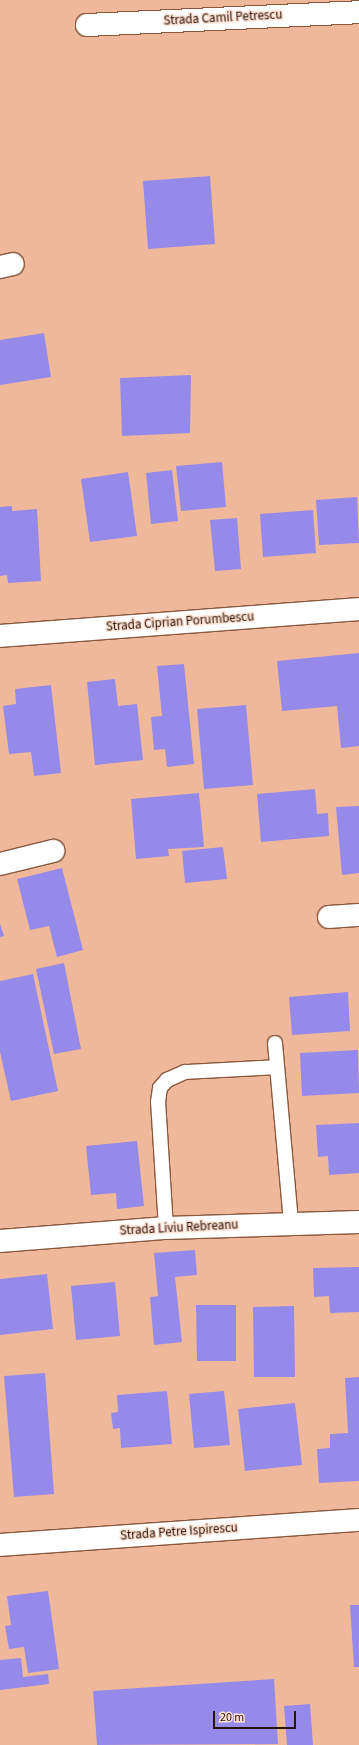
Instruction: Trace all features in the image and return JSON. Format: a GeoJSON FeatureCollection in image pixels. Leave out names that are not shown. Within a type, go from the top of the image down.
{"type":"FeatureCollection","features":[{"type":"Feature","properties":{"kind":"street","name":"Strada Camil Petrescu"},"geometry":{"type":"LineString","coordinates":[[87,25],[359,12]]}},
{"type":"Feature","properties":{"kind":"street","name":"Strada Ciprian Porumbescu"},"geometry":{"type":"LineString","coordinates":[[0,636],[359,609]]}},
{"type":"Feature","properties":{"kind":"street"},"geometry":{"type":"LineString","coordinates":[[0,864],[53,851]]}},
{"type":"Feature","properties":{"kind":"street"},"geometry":{"type":"LineString","coordinates":[[329,917],[359,915]]}},
{"type":"Feature","properties":{"kind":"street","name":"Strada Liviu Rebreanu"},"geometry":{"type":"LineString","coordinates":[[0,1241],[166,1228],[359,1222]]}},
{"type":"Feature","properties":{"kind":"street","name":"Strada Petre Ispirescu"},"geometry":{"type":"LineString","coordinates":[[0,1545],[359,1520]]}},
{"type":"Feature","properties":{"kind":"lane"},"geometry":{"type":"LineString","coordinates":[[275,1043],[291,1223]]}},
{"type":"Feature","properties":{"kind":"lane"},"geometry":{"type":"LineString","coordinates":[[166,1228],[158,1102],[160,1088],[167,1080],[185,1072],[277,1068]]}},
{"type":"Feature","properties":{"kind":"building"},"geometry":{"type":"Polygon","coordinates":[[[210,176],[215,244],[148,249],[143,181],[210,176]]]}},
{"type":"Feature","properties":{"kind":"building"},"geometry":{"type":"Polygon","coordinates":[[[44,333],[51,377],[0,385],[0,340],[44,333]]]}},
{"type":"Feature","properties":{"kind":"building"},"geometry":{"type":"Polygon","coordinates":[[[191,375],[190,433],[122,436],[120,378],[191,375]]]}},
{"type":"Feature","properties":{"kind":"building"},"geometry":{"type":"Polygon","coordinates":[[[222,462],[226,507],[181,511],[176,466],[222,462]]]}},
{"type":"Feature","properties":{"kind":"building"},"geometry":{"type":"Polygon","coordinates":[[[172,470],[178,521],[151,524],[146,473],[172,470]]]}},
{"type":"Feature","properties":{"kind":"building"},"geometry":{"type":"Polygon","coordinates":[[[128,472],[137,536],[90,542],[81,479],[128,472]]]}},
{"type":"Feature","properties":{"kind":"building"},"geometry":{"type":"Polygon","coordinates":[[[357,497],[359,543],[319,545],[316,500],[357,497]]]}},
{"type":"Feature","properties":{"kind":"building"},"geometry":{"type":"Polygon","coordinates":[[[12,506],[12,511],[37,509],[41,581],[8,583],[7,575],[0,576],[0,507],[12,506]]]}},
{"type":"Feature","properties":{"kind":"building"},"geometry":{"type":"Polygon","coordinates":[[[313,510],[316,553],[263,557],[260,514],[313,510]]]}},
{"type":"Feature","properties":{"kind":"building"},"geometry":{"type":"Polygon","coordinates":[[[237,518],[241,569],[215,571],[210,520],[237,518]]]}},
{"type":"Feature","properties":{"kind":"building"},"geometry":{"type":"Polygon","coordinates":[[[359,653],[359,746],[341,748],[337,706],[282,711],[277,661],[359,653]]]}},
{"type":"Feature","properties":{"kind":"building"},"geometry":{"type":"Polygon","coordinates":[[[184,664],[194,764],[167,767],[165,749],[154,750],[151,717],[162,716],[157,666],[184,664]]]}},
{"type":"Feature","properties":{"kind":"building"},"geometry":{"type":"Polygon","coordinates":[[[115,679],[118,706],[137,704],[143,760],[95,765],[87,682],[115,679]]]}},
{"type":"Feature","properties":{"kind":"building"},"geometry":{"type":"Polygon","coordinates":[[[51,685],[61,773],[34,776],[31,752],[9,754],[3,706],[16,704],[15,689],[51,685]]]}},
{"type":"Feature","properties":{"kind":"building"},"geometry":{"type":"Polygon","coordinates":[[[246,705],[253,785],[204,789],[197,709],[246,705]]]}},
{"type":"Feature","properties":{"kind":"building"},"geometry":{"type":"Polygon","coordinates":[[[315,789],[317,814],[328,813],[329,836],[261,842],[257,794],[315,789]]]}},
{"type":"Feature","properties":{"kind":"building"},"geometry":{"type":"Polygon","coordinates":[[[199,793],[204,847],[168,849],[169,856],[136,859],[131,799],[199,793]]]}},
{"type":"Feature","properties":{"kind":"building"},"geometry":{"type":"Polygon","coordinates":[[[359,806],[359,873],[342,875],[336,807],[359,806]]]}},
{"type":"Feature","properties":{"kind":"building"},"geometry":{"type":"Polygon","coordinates":[[[223,847],[227,879],[185,883],[182,851],[223,847]]]}},
{"type":"Feature","properties":{"kind":"building"},"geometry":{"type":"Polygon","coordinates":[[[62,868],[83,950],[57,957],[49,926],[30,930],[17,879],[62,868]]]}},
{"type":"Feature","properties":{"kind":"building"},"geometry":{"type":"Polygon","coordinates":[[[0,924],[4,936],[0,937],[0,924]]]}},
{"type":"Feature","properties":{"kind":"building"},"geometry":{"type":"Polygon","coordinates":[[[64,963],[81,1049],[54,1054],[36,969],[64,963]]]}},
{"type":"Feature","properties":{"kind":"building"},"geometry":{"type":"Polygon","coordinates":[[[33,974],[58,1091],[11,1101],[0,1052],[0,981],[33,974]]]}},
{"type":"Feature","properties":{"kind":"building"},"geometry":{"type":"Polygon","coordinates":[[[348,992],[350,1031],[292,1035],[289,997],[348,992]]]}},
{"type":"Feature","properties":{"kind":"building"},"geometry":{"type":"Polygon","coordinates":[[[358,1050],[359,1093],[302,1096],[300,1053],[358,1050]]]}},
{"type":"Feature","properties":{"kind":"building"},"geometry":{"type":"Polygon","coordinates":[[[359,1123],[359,1173],[329,1175],[328,1156],[318,1157],[316,1125],[359,1123]]]}},
{"type":"Feature","properties":{"kind":"building"},"geometry":{"type":"Polygon","coordinates":[[[137,1141],[144,1206],[117,1209],[116,1193],[91,1195],[86,1146],[137,1141]]]}},
{"type":"Feature","properties":{"kind":"building"},"geometry":{"type":"Polygon","coordinates":[[[195,1250],[197,1275],[175,1277],[182,1342],[154,1345],[150,1297],[158,1296],[154,1253],[195,1250]]]}},
{"type":"Feature","properties":{"kind":"building"},"geometry":{"type":"Polygon","coordinates":[[[359,1267],[359,1312],[330,1313],[329,1296],[314,1297],[313,1268],[359,1267]]]}},
{"type":"Feature","properties":{"kind":"building"},"geometry":{"type":"Polygon","coordinates":[[[47,1274],[53,1329],[0,1335],[0,1279],[47,1274]]]}},
{"type":"Feature","properties":{"kind":"building"},"geometry":{"type":"Polygon","coordinates":[[[115,1282],[120,1336],[76,1340],[71,1286],[115,1282]]]}},
{"type":"Feature","properties":{"kind":"building"},"geometry":{"type":"Polygon","coordinates":[[[196,1305],[236,1305],[236,1361],[197,1361],[196,1305]]]}},
{"type":"Feature","properties":{"kind":"building"},"geometry":{"type":"Polygon","coordinates":[[[294,1306],[295,1377],[254,1377],[253,1307],[294,1306]]]}},
{"type":"Feature","properties":{"kind":"building"},"geometry":{"type":"Polygon","coordinates":[[[45,1373],[54,1494],[14,1497],[4,1376],[45,1373]]]}},
{"type":"Feature","properties":{"kind":"building"},"geometry":{"type":"Polygon","coordinates":[[[359,1377],[359,1481],[319,1483],[317,1449],[330,1448],[330,1434],[348,1433],[345,1378],[359,1377]]]}},
{"type":"Feature","properties":{"kind":"building"},"geometry":{"type":"Polygon","coordinates":[[[167,1391],[172,1444],[121,1448],[120,1428],[113,1429],[111,1413],[118,1412],[117,1395],[167,1391]]]}},
{"type":"Feature","properties":{"kind":"building"},"geometry":{"type":"Polygon","coordinates":[[[224,1391],[230,1445],[194,1448],[189,1394],[224,1391]]]}},
{"type":"Feature","properties":{"kind":"building"},"geometry":{"type":"Polygon","coordinates":[[[295,1403],[302,1465],[245,1471],[238,1409],[295,1403]]]}},
{"type":"Feature","properties":{"kind":"building"},"geometry":{"type":"Polygon","coordinates":[[[48,1591],[59,1669],[28,1673],[24,1647],[9,1649],[5,1626],[11,1625],[7,1596],[48,1591]]]}},
{"type":"Feature","properties":{"kind":"building"},"geometry":{"type":"Polygon","coordinates":[[[350,1605],[359,1605],[359,1667],[354,1667],[350,1605]]]}},
{"type":"Feature","properties":{"kind":"building"},"geometry":{"type":"Polygon","coordinates":[[[21,1658],[23,1677],[48,1674],[49,1684],[0,1690],[0,1660],[21,1658]]]}},
{"type":"Feature","properties":{"kind":"building"},"geometry":{"type":"Polygon","coordinates":[[[274,1679],[278,1744],[97,1745],[93,1691],[274,1679]]]}},
{"type":"Feature","properties":{"kind":"building"},"geometry":{"type":"Polygon","coordinates":[[[310,1704],[313,1745],[287,1745],[284,1706],[310,1704]]]}}]}
